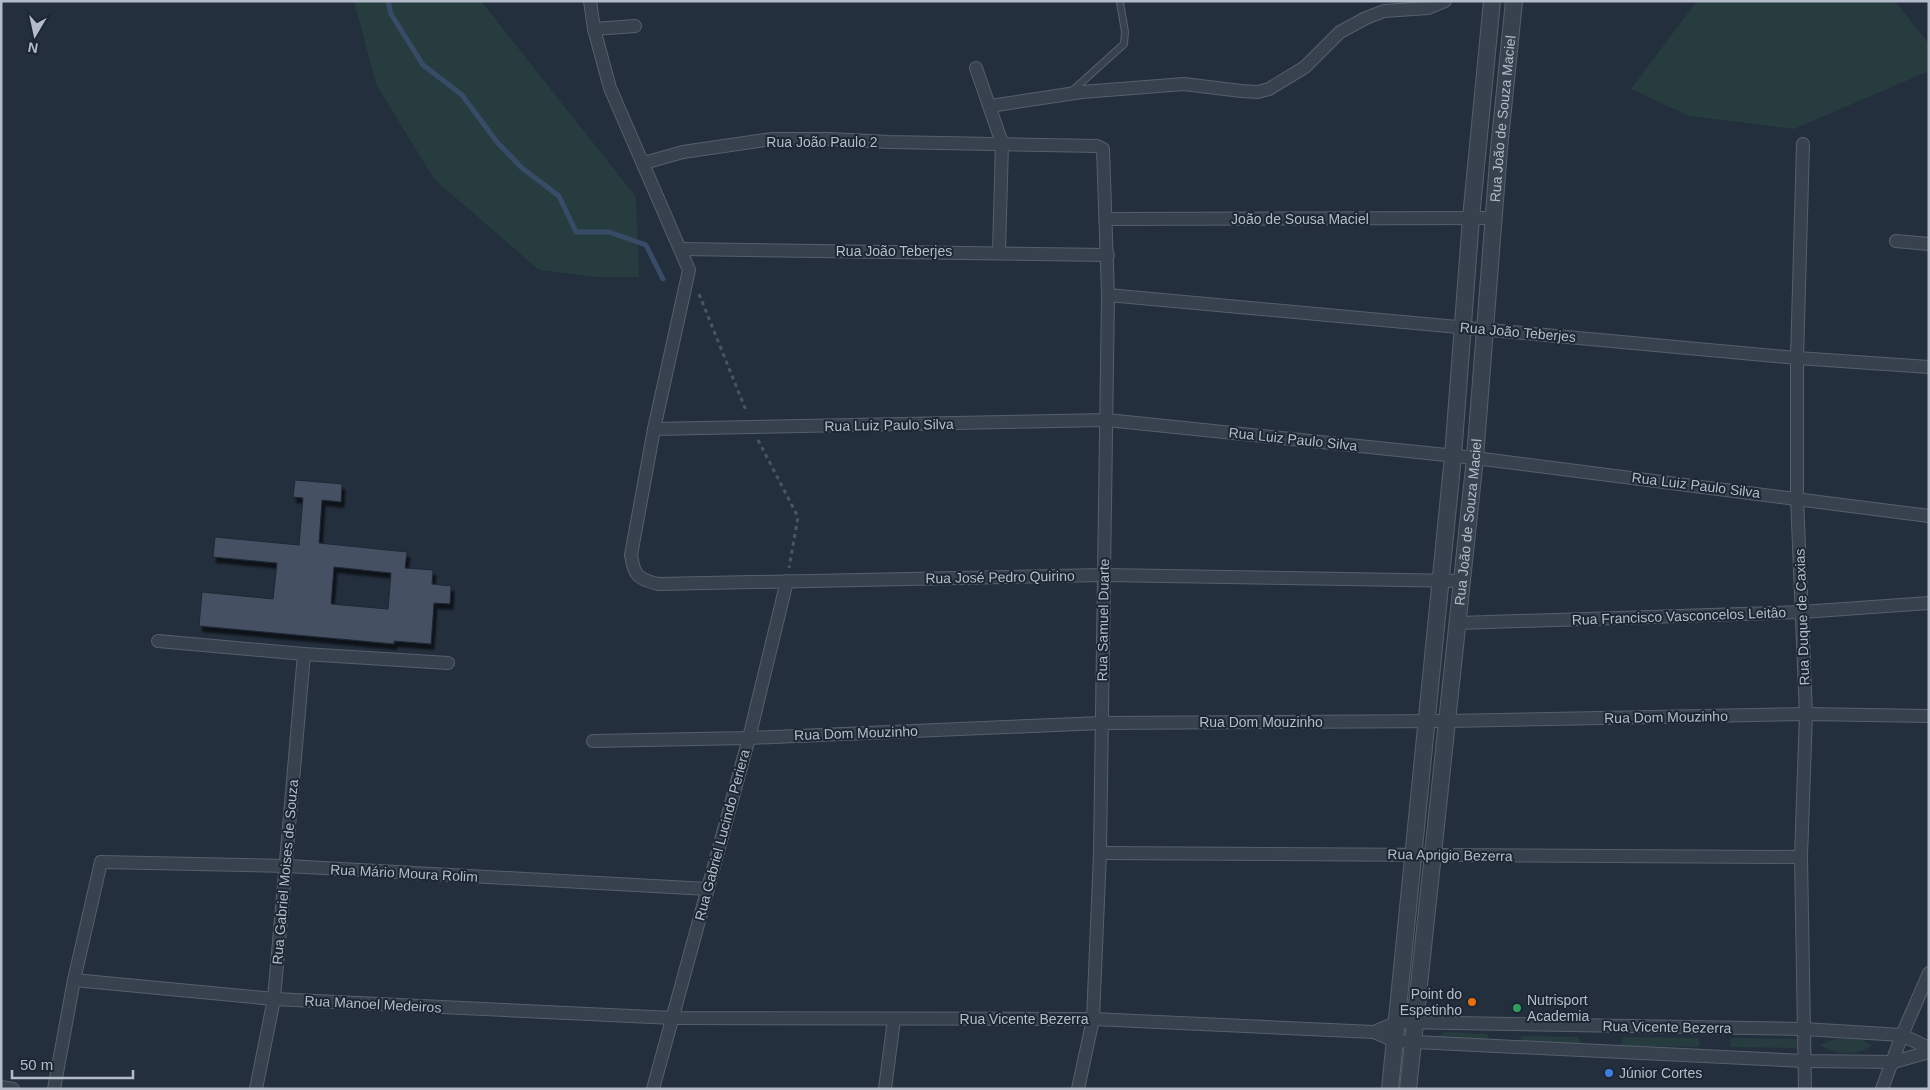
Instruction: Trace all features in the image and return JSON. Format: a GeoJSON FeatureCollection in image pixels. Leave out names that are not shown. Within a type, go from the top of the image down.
{"type":"FeatureCollection","features":[{"type":"Feature","properties":{"kind":"street"},"geometry":{"type":"LineString","coordinates":[[590,1],[594,29],[610,88],[689,270],[654,429]]}},
{"type":"Feature","properties":{"kind":"street"},"geometry":{"type":"LineString","coordinates":[[990,106],[1069,94],[1184,84],[1258,92],[1269,89],[1304,67],[1340,32],[1366,18],[1384,11],[1428,8],[1445,1]]}},
{"type":"Feature","properties":{"kind":"street","name":"Rua João de Souza Maciel"},"geometry":{"type":"LineString","coordinates":[[1390,1089],[1398,1022],[1425,720],[1453,456],[1471,218],[1492,1]]}},
{"type":"Feature","properties":{"kind":"street","name":"Rua João de Souza Maciel"},"geometry":{"type":"LineString","coordinates":[[1408,1089],[1475,458],[1493,218],[1514,1]]}},
{"type":"Feature","properties":{"kind":"street"},"geometry":{"type":"LineString","coordinates":[[594,29],[635,26]]}},
{"type":"Feature","properties":{"kind":"street"},"geometry":{"type":"LineString","coordinates":[[976,68],[1002,143],[999,252]]}},
{"type":"Feature","properties":{"kind":"street","name":"Rua João Paulo 2"},"geometry":{"type":"LineString","coordinates":[[644,164],[684,152],[772,139],[1002,143],[1097,146],[1103,149]]}},
{"type":"Feature","properties":{"kind":"street","name":"Rua Duque de Caxias"},"geometry":{"type":"LineString","coordinates":[[1803,144],[1797,358],[1798,498],[1806,714],[1801,857],[1805,1089]]}},
{"type":"Feature","properties":{"kind":"street","name":"Rua Samuel Duarte"},"geometry":{"type":"LineString","coordinates":[[1078,1089],[1093,1019],[1100,853],[1108,296],[1107,219],[1103,149]]}},
{"type":"Feature","properties":{"kind":"street","name":"João de Sousa Maciel"},"geometry":{"type":"LineString","coordinates":[[1107,219],[1493,218]]}},
{"type":"Feature","properties":{"kind":"street"},"geometry":{"type":"LineString","coordinates":[[1896,241],[1929,244]]}},
{"type":"Feature","properties":{"kind":"street","name":"Rua João Teberjes"},"geometry":{"type":"LineString","coordinates":[[680,250],[999,252],[1108,255]]}},
{"type":"Feature","properties":{"kind":"street","name":"Rua João Teberjes"},"geometry":{"type":"LineString","coordinates":[[1108,296],[1484,328],[1797,358],[1929,367]]}},
{"type":"Feature","properties":{"kind":"street","name":"Rua Luiz Paulo Silva"},"geometry":{"type":"LineString","coordinates":[[654,429],[1107,420],[1475,458],[1929,516]]}},
{"type":"Feature","properties":{"kind":"street","name":"Rua José Pedro Quirino"},"geometry":{"type":"LineString","coordinates":[[654,429],[630,555],[633,571],[643,581],[658,584],[1104,575],[1462,581]]}},
{"type":"Feature","properties":{"kind":"street","name":"Rua Gabriel Lucindo Periera"},"geometry":{"type":"LineString","coordinates":[[653,1089],[749,738],[787,581]]}},
{"type":"Feature","properties":{"kind":"street","name":"Rua Francisco Vasconcelos Leitâo"},"geometry":{"type":"LineString","coordinates":[[1458,624],[1802,612],[1929,603]]}},
{"type":"Feature","properties":{"kind":"street"},"geometry":{"type":"LineString","coordinates":[[158,640],[304,654],[448,663]]}},
{"type":"Feature","properties":{"kind":"street","name":"Rua Gabriel Moises de Souza"},"geometry":{"type":"LineString","coordinates":[[256,1089],[274,999],[304,654]]}},
{"type":"Feature","properties":{"kind":"street","name":"Rua Dom Mouzinho"},"geometry":{"type":"LineString","coordinates":[[594,741],[749,738],[1102,723],[1447,721],[1806,714],[1929,716]]}},
{"type":"Feature","properties":{"kind":"street","name":"Rua Aprigio Bezerra"},"geometry":{"type":"LineString","coordinates":[[1100,853],[1801,857]]}},
{"type":"Feature","properties":{"kind":"street","name":"Rua Mário Moura Rolim"},"geometry":{"type":"LineString","coordinates":[[74,980],[101,862],[287,866],[708,889]]}},
{"type":"Feature","properties":{"kind":"street"},"geometry":{"type":"LineString","coordinates":[[1882,1089],[1894,1062],[1902,1035],[1929,973]]}},
{"type":"Feature","properties":{"kind":"street"},"geometry":{"type":"LineString","coordinates":[[54,1089],[74,980]]}},
{"type":"Feature","properties":{"kind":"street","name":"Rua Manoel Medeiros"},"geometry":{"type":"LineString","coordinates":[[74,980],[274,999],[672,1018]]}},
{"type":"Feature","properties":{"kind":"street","name":"Rua Vicente Bezerra"},"geometry":{"type":"LineString","coordinates":[[672,1018],[1093,1019],[1374,1032],[1395,1041],[1804,1061],[1894,1062],[1929,1050]]}},
{"type":"Feature","properties":{"kind":"street"},"geometry":{"type":"LineString","coordinates":[[885,1089],[894,1019]]}},
{"type":"Feature","properties":{"kind":"street","name":"Rua Vicente Bezerra"},"geometry":{"type":"LineString","coordinates":[[1374,1032],[1398,1022],[1804,1029],[1902,1035],[1929,1050]]}},
{"type":"Feature","properties":{"kind":"street"},"geometry":{"type":"LineString","coordinates":[[1,1088],[13,1089]]}},
{"type":"Feature","properties":{"kind":"lane"},"geometry":{"type":"LineString","coordinates":[[1069,94],[1124,44],[1126,32],[1120,2]]}},
{"type":"Feature","properties":{"kind":"green space"},"geometry":{"type":"Polygon","coordinates":[[[354,1],[481,1],[636,197],[639,277],[597,277],[539,270],[434,179],[376,84],[354,1]]]}},
{"type":"Feature","properties":{"kind":"green space"},"geometry":{"type":"Polygon","coordinates":[[[1697,1],[1895,1],[1929,44],[1929,71],[1794,129],[1689,116],[1631,89],[1697,1]]]}},
{"type":"Feature","properties":{"kind":"green space"},"geometry":{"type":"Polygon","coordinates":[[[1445,1032],[1487,1034],[1489,1040],[1442,1040],[1441,1035],[1445,1032]]]}},
{"type":"Feature","properties":{"kind":"green space"},"geometry":{"type":"Polygon","coordinates":[[[1522,1036],[1577,1037],[1581,1042],[1578,1046],[1519,1043],[1522,1036]]]}},
{"type":"Feature","properties":{"kind":"green space"},"geometry":{"type":"Polygon","coordinates":[[[1623,1037],[1698,1038],[1700,1044],[1698,1047],[1622,1046],[1623,1037]]]}},
{"type":"Feature","properties":{"kind":"green space"},"geometry":{"type":"Polygon","coordinates":[[[1730,1038],[1797,1039],[1798,1045],[1796,1048],[1731,1047],[1730,1038]]]}},
{"type":"Feature","properties":{"kind":"green space"},"geometry":{"type":"Polygon","coordinates":[[[1835,1039],[1860,1039],[1872,1045],[1853,1053],[1840,1053],[1820,1045],[1835,1039]]]}},
{"type":"Feature","properties":{"kind":"building"},"geometry":{"type":"Polygon","coordinates":[[[295,480],[342,484],[341,502],[322,500],[319,543],[407,552],[405,568],[433,570],[432,584],[451,586],[450,604],[434,603],[431,644],[394,641],[394,644],[199,626],[202,592],[273,599],[277,563],[213,557],[215,537],[299,545],[303,498],[293,497],[295,480]],[[334,567],[331,604],[388,609],[391,573],[334,567]]]}},
{"type":"Feature","properties":{"kind":"waterway"},"geometry":{"type":"LineString","coordinates":[[388,1],[391,14],[423,65],[462,95],[497,142],[522,168],[559,196],[576,232],[609,232],[646,245],[663,279]]}},
{"type":"Feature","properties":{"kind":"place","name":"Point do Espetinho"},"geometry":{"type":"Point","coordinates":[1472,1002]}},
{"type":"Feature","properties":{"kind":"place","name":"Nutrisport Academia"},"geometry":{"type":"Point","coordinates":[1517,1008]}},
{"type":"Feature","properties":{"kind":"place","name":"Júnior Cortes"},"geometry":{"type":"Point","coordinates":[1609,1073]}}]}
